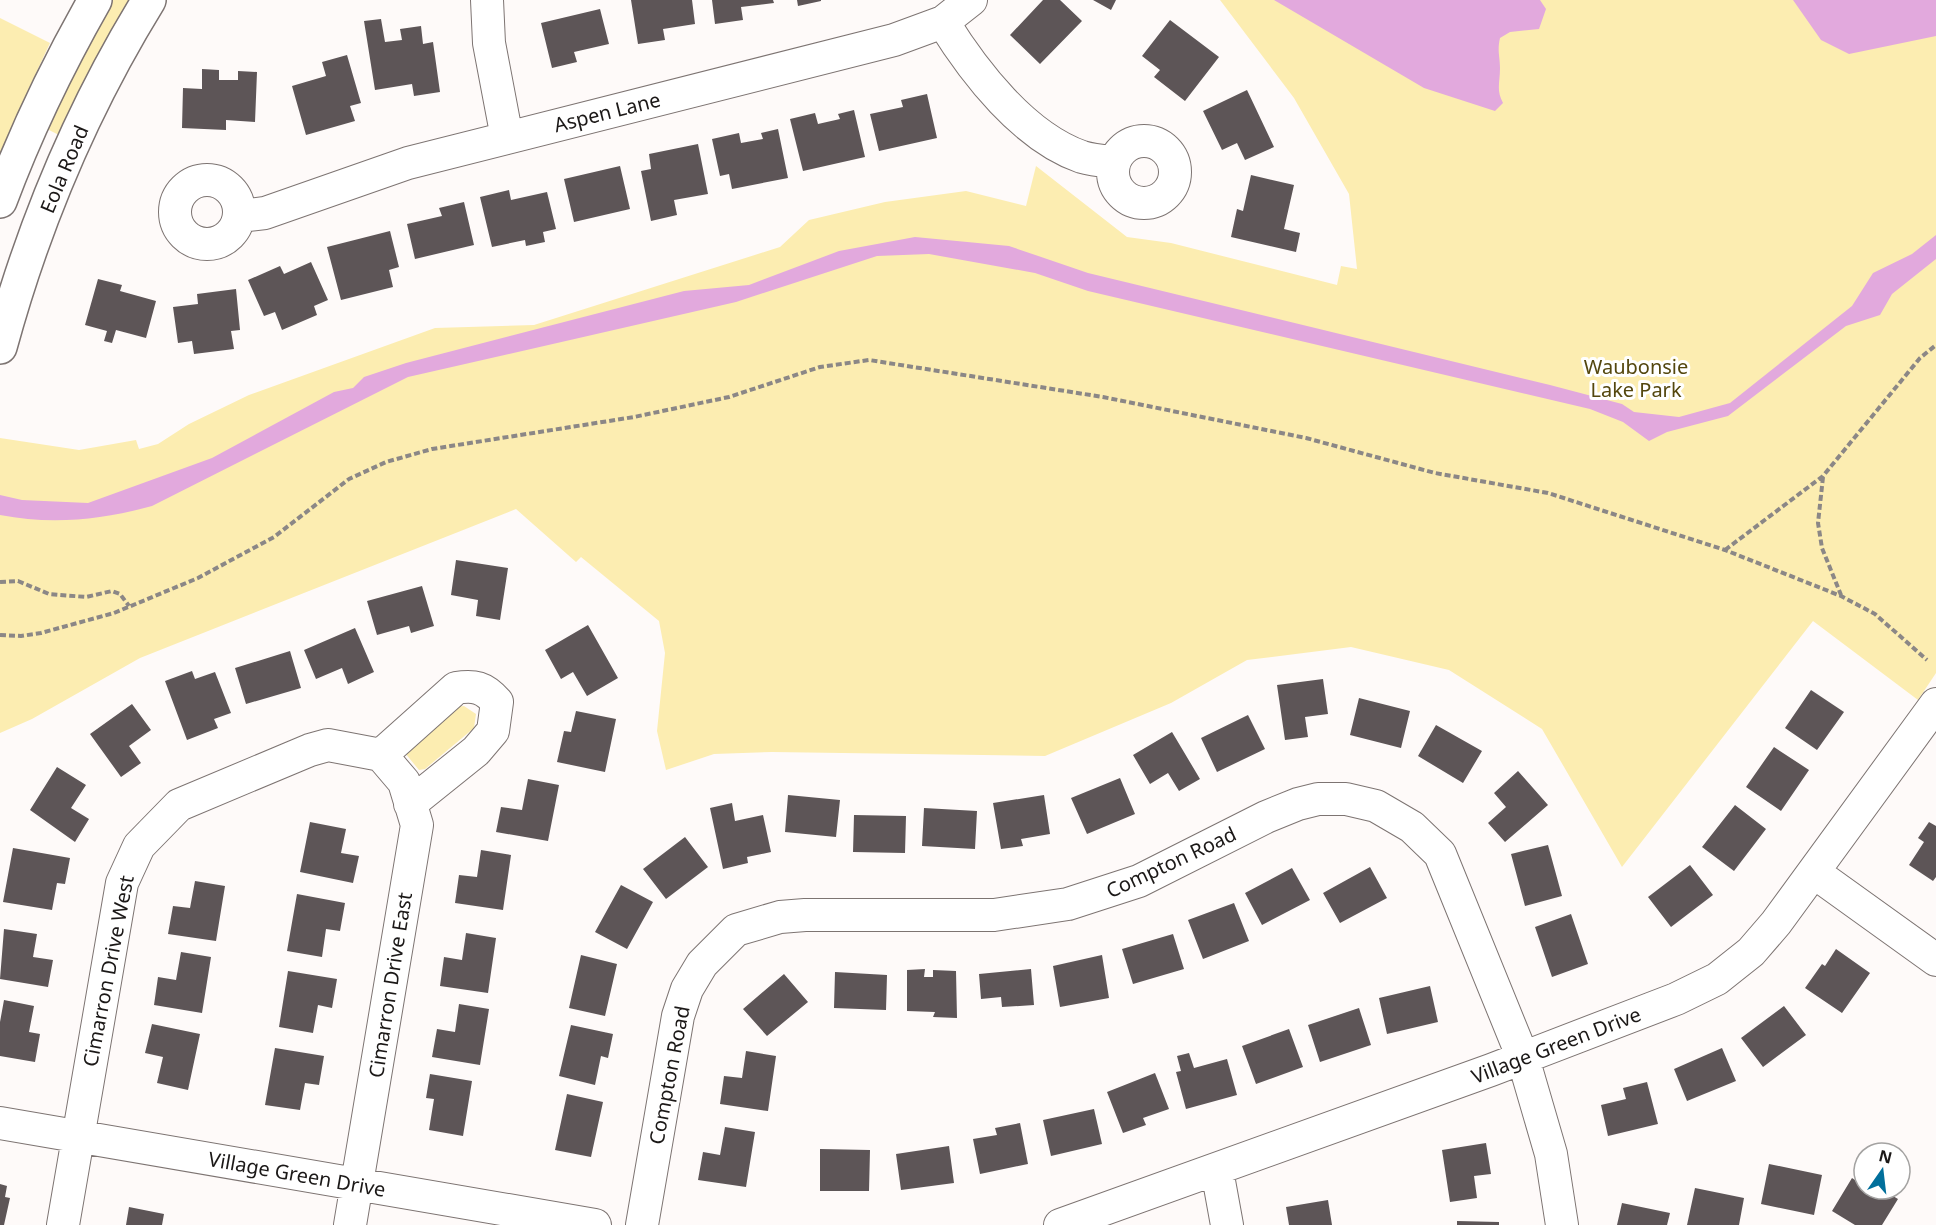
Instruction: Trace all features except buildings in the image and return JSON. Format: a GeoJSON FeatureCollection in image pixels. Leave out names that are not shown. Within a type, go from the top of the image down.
{"type":"FeatureCollection","features":[{"type":"Feature","properties":{"kind":"main road"},"geometry":{"type":"LineString","coordinates":[[0,201],[18,154],[56,72],[95,0]]}},
{"type":"Feature","properties":{"kind":"main road","name":"Eola Road"},"geometry":{"type":"LineString","coordinates":[[0,347],[23,269],[54,189],[118,53],[148,0]]}},
{"type":"Feature","properties":{"kind":"street"},"geometry":{"type":"LineString","coordinates":[[487,0],[489,43],[507,138]]}},
{"type":"Feature","properties":{"kind":"street","name":"Aspen Lane"},"geometry":{"type":"LineString","coordinates":[[239,216],[266,213],[370,175],[507,138],[875,45],[943,22],[971,0]]}},
{"type":"Feature","properties":{"kind":"street"},"geometry":{"type":"LineString","coordinates":[[943,22],[982,79],[1016,112],[1067,150],[1084,158],[1114,162]]}},
{"type":"Feature","properties":{"kind":"street"},"geometry":{"type":"LineString","coordinates":[[381,755],[456,688],[472,686],[479,688],[487,691],[496,702],[493,731],[476,751],[410,804]]}},
{"type":"Feature","properties":{"kind":"street","name":"Village Green Drive"},"geometry":{"type":"LineString","coordinates":[[1060,1225],[1523,1058],[1676,999],[1717,979],[1751,952],[1815,873],[1936,704]]}},
{"type":"Feature","properties":{"kind":"street","name":"Cimarron Drive West"},"geometry":{"type":"LineString","coordinates":[[63,1225],[122,883],[128,865],[148,834],[178,806],[310,750],[328,746],[381,755]]}},
{"type":"Feature","properties":{"kind":"street","name":"Cimarron Drive East"},"geometry":{"type":"LineString","coordinates":[[350,1225],[417,825],[404,782],[381,755]]}},
{"type":"Feature","properties":{"kind":"street","name":"Compton Road"},"geometry":{"type":"LineString","coordinates":[[642,1225],[678,1016],[684,998],[702,964],[736,930],[780,917],[804,915],[994,915],[1068,904],[1139,881],[1266,817],[1318,799],[1346,799],[1376,806],[1412,826],[1440,854],[1523,1058],[1551,1154],[1562,1225]]}},
{"type":"Feature","properties":{"kind":"street"},"geometry":{"type":"LineString","coordinates":[[1815,873],[1936,960]]}},
{"type":"Feature","properties":{"kind":"street","name":"Village Green Drive"},"geometry":{"type":"LineString","coordinates":[[0,1123],[595,1225]]}},
{"type":"Feature","properties":{"kind":"street"},"geometry":{"type":"LineString","coordinates":[[1217,1170],[1227,1225]]}},
{"type":"Feature","properties":{"kind":"path"},"geometry":{"type":"LineString","coordinates":[[1725,550],[1823,477],[1920,358],[1936,345]]}},
{"type":"Feature","properties":{"kind":"path"},"geometry":{"type":"LineString","coordinates":[[2,635],[41,633],[129,606],[198,578],[274,537],[349,479],[386,462],[432,449],[634,417],[729,397],[820,367],[869,360],[1103,397],[1306,438],[1435,473],[1548,493],[1725,550],[1841,596],[1875,614],[1927,660]]}},
{"type":"Feature","properties":{"kind":"path"},"geometry":{"type":"LineString","coordinates":[[1823,477],[1818,523],[1822,548],[1841,596]]}},
{"type":"Feature","properties":{"kind":"path"},"geometry":{"type":"LineString","coordinates":[[0,582],[18,581],[50,594],[86,597],[112,591],[120,594],[129,606]]}},
{"type":"Feature","properties":{"kind":"green space"},"geometry":{"type":"Polygon","coordinates":[[[111,0],[131,0],[61,136],[45,128],[111,0]]]}},
{"type":"Feature","properties":{"kind":"green space","name":"Waubonsie Lake Park"},"geometry":{"type":"Polygon","coordinates":[[[1220,0],[1936,0],[1936,673],[1918,700],[1813,621],[1622,867],[1542,729],[1449,670],[1351,647],[1247,660],[1171,703],[1045,756],[772,752],[714,754],[666,770],[657,731],[665,653],[659,621],[581,557],[576,562],[516,509],[140,658],[32,719],[0,733],[0,438],[79,450],[136,440],[139,449],[158,444],[189,424],[249,395],[435,328],[534,325],[780,247],[809,220],[885,202],[966,191],[1026,206],[1036,166],[1127,237],[1171,243],[1337,285],[1341,266],[1357,269],[1349,194],[1294,98],[1220,0]]]}},
{"type":"Feature","properties":{"kind":"green space"},"geometry":{"type":"Polygon","coordinates":[[[0,18],[50,43],[24,99],[0,160],[0,18]]]}},
{"type":"Feature","properties":{"kind":"green space"},"geometry":{"type":"Polygon","coordinates":[[[464,706],[476,714],[474,728],[425,769],[419,770],[405,753],[456,707],[464,706]]]}},
{"type":"Feature","properties":{"kind":"shaded area"},"geometry":{"type":"Polygon","coordinates":[[[1274,0],[1540,0],[1546,9],[1539,29],[1510,32],[1500,38],[1499,90],[1503,103],[1495,111],[1424,88],[1274,0]]]}},
{"type":"Feature","properties":{"kind":"shaded area"},"geometry":{"type":"Polygon","coordinates":[[[1793,0],[1936,0],[1936,36],[1849,54],[1821,40],[1793,0]]]}},
{"type":"Feature","properties":{"kind":"shaded area"},"geometry":{"type":"Polygon","coordinates":[[[1936,235],[1936,259],[1892,294],[1880,315],[1846,326],[1728,416],[1667,432],[1649,441],[1623,422],[1590,409],[1088,291],[1035,273],[929,254],[877,256],[736,302],[408,377],[152,506],[114,515],[76,520],[39,520],[0,515],[0,495],[22,500],[88,503],[212,458],[334,392],[353,388],[364,377],[406,363],[684,291],[749,285],[839,251],[915,237],[1009,246],[1088,273],[1550,385],[1622,404],[1634,412],[1679,417],[1730,403],[1852,306],[1873,273],[1912,254],[1936,235]]]}}]}
